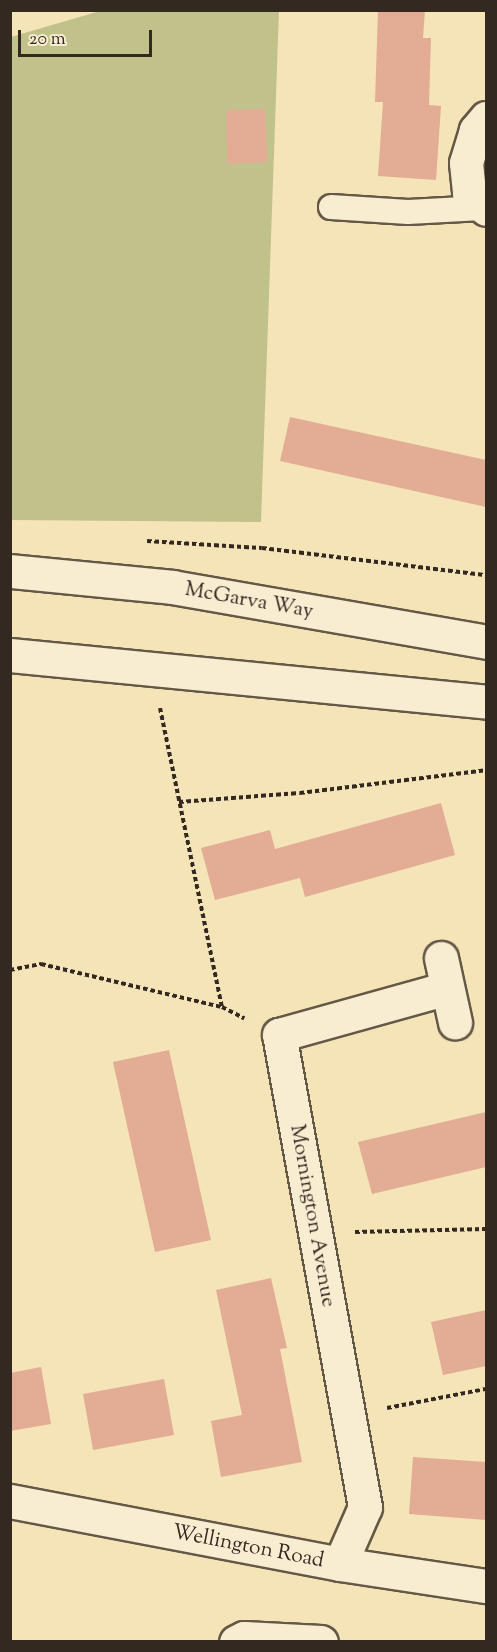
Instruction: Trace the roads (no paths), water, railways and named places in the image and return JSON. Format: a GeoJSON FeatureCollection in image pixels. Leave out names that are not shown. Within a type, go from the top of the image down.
{"type":"FeatureCollection","features":[{"type":"Feature","properties":{"kind":"street"},"geometry":{"type":"LineString","coordinates":[[484,209],[470,193],[466,163],[476,130],[486,118]]}},
{"type":"Feature","properties":{"kind":"street","name":"McGarva Way"},"geometry":{"type":"LineString","coordinates":[[10,572],[172,587],[486,642]]}},
{"type":"Feature","properties":{"kind":"street"},"geometry":{"type":"LineString","coordinates":[[10,655],[486,702]]}},
{"type":"Feature","properties":{"kind":"street","name":"Mornington Avenue"},"geometry":{"type":"LineString","coordinates":[[340,1564],[365,1507],[279,1035],[444,973],[455,1022]]}},
{"type":"Feature","properties":{"kind":"street","name":"Wellington Road"},"geometry":{"type":"LineString","coordinates":[[10,1501],[340,1564],[486,1586]]}},
{"type":"Feature","properties":{"kind":"street"},"geometry":{"type":"LineString","coordinates":[[236,1641],[244,1638],[321,1641]]}},
{"type":"Feature","properties":{"kind":"lane"},"geometry":{"type":"LineString","coordinates":[[331,207],[408,212],[484,209]]}}]}
